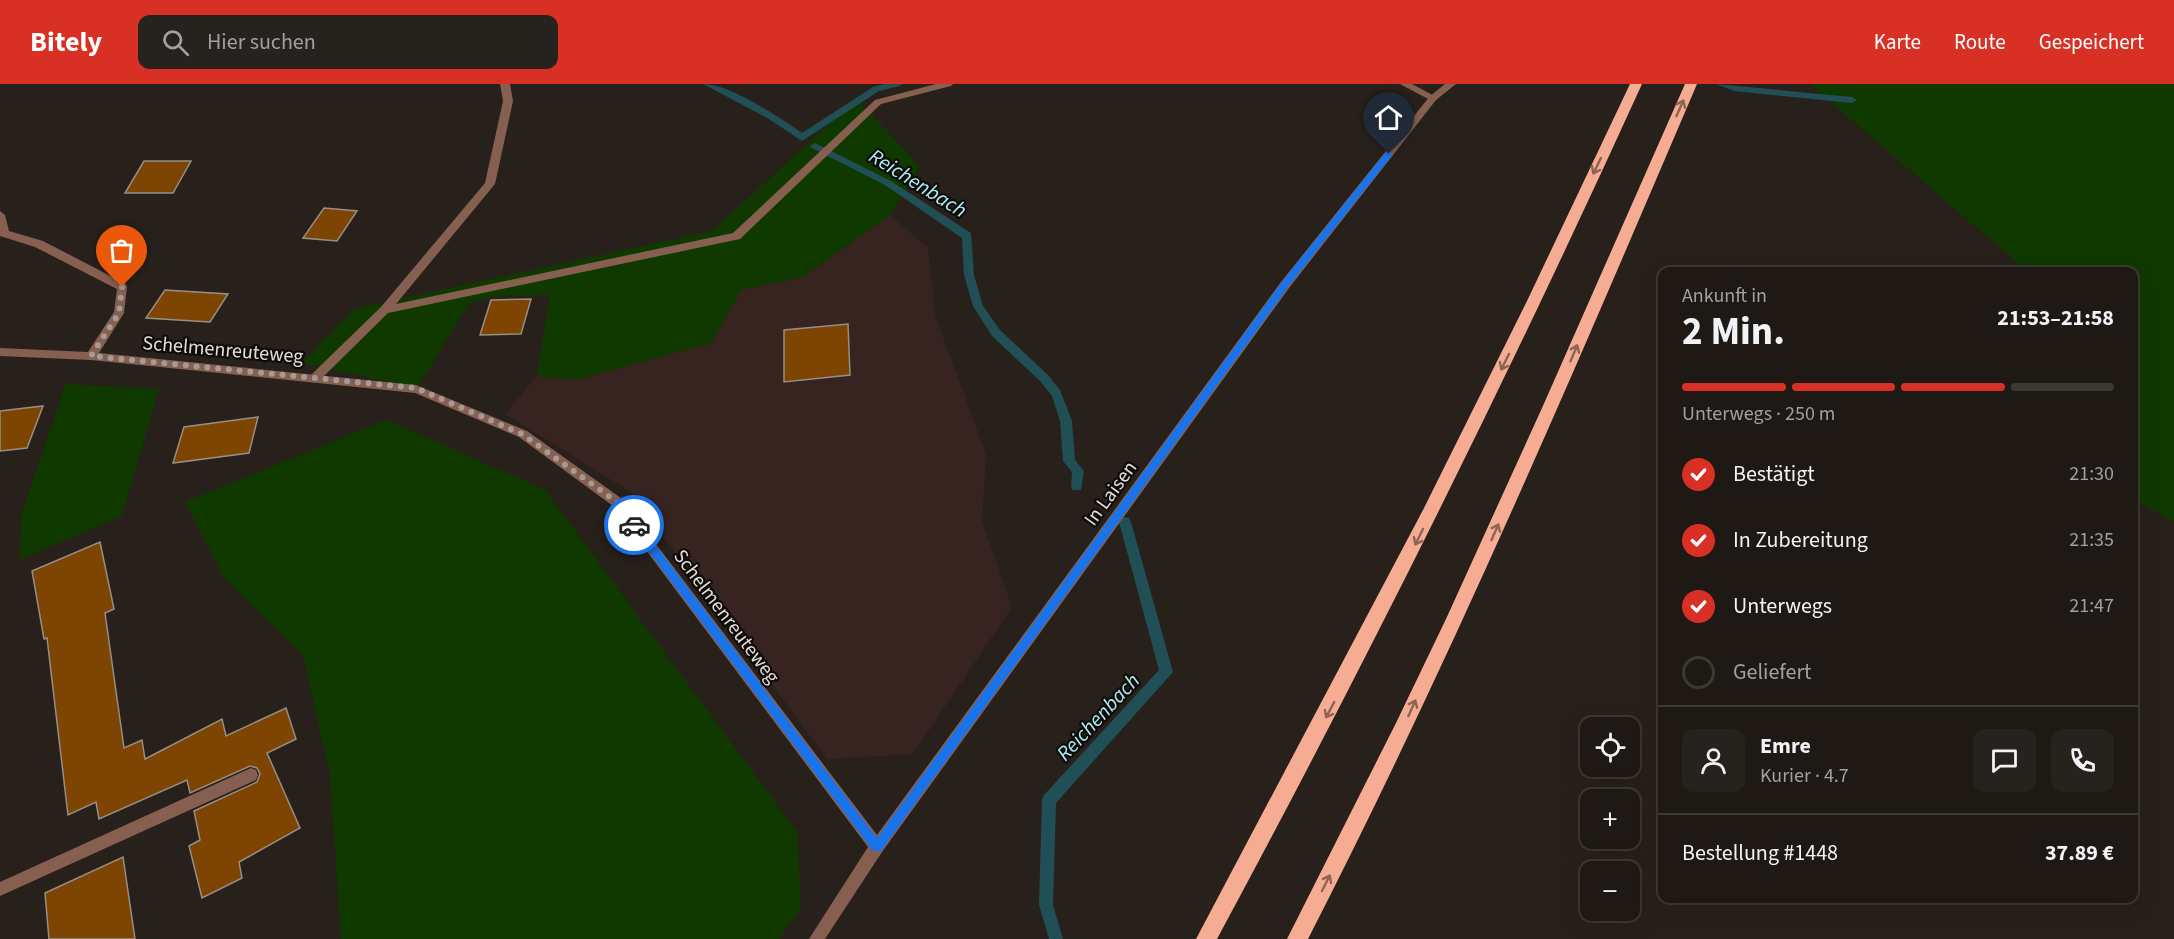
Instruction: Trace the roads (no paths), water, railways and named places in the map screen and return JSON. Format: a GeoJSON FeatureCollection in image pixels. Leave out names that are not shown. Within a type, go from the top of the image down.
{"type":"FeatureCollection","features":[{"type":"Feature","properties":{"kind":"highway"},"geometry":{"type":"LineString","coordinates":[[1206,939],[1402,571],[1512,347],[1636,84]]}},
{"type":"Feature","properties":{"kind":"highway"},"geometry":{"type":"LineString","coordinates":[[1298,937],[1403,728],[1485,553],[1691,84]]}},
{"type":"Feature","properties":{"kind":"street","name":"Schelmenreuteweg"},"geometry":{"type":"LineString","coordinates":[[316,377],[385,310],[490,184],[508,101],[505,84]]}},
{"type":"Feature","properties":{"kind":"street"},"geometry":{"type":"LineString","coordinates":[[385,310],[736,237],[878,102],[948,84]]}},
{"type":"Feature","properties":{"kind":"street"},"geometry":{"type":"LineString","coordinates":[[1405,84],[1433,98]]}},
{"type":"Feature","properties":{"kind":"street","name":"In Laisen"},"geometry":{"type":"LineString","coordinates":[[816,939],[877,847],[1285,285],[1433,98],[1451,84]]}},
{"type":"Feature","properties":{"kind":"street"},"geometry":{"type":"LineString","coordinates":[[0,215],[4,233],[39,244],[122,287],[119,313],[91,356]]}},
{"type":"Feature","properties":{"kind":"street","name":"Schelmenreuteweg"},"geometry":{"type":"LineString","coordinates":[[0,352],[91,356],[416,388],[522,434],[617,502],[877,847]]}},
{"type":"Feature","properties":{"kind":"street"},"geometry":{"type":"LineString","coordinates":[[0,889],[251,775]]}},
{"type":"Feature","properties":{"kind":"waterway","name":"Reichenbach"},"geometry":{"type":"LineString","coordinates":[[708,84],[772,117],[802,138],[876,89],[897,84]]}},
{"type":"Feature","properties":{"kind":"waterway"},"geometry":{"type":"LineString","coordinates":[[1721,84],[1734,88],[1852,100]]}},
{"type":"Feature","properties":{"kind":"waterway","name":"Reichenbach"},"geometry":{"type":"LineString","coordinates":[[815,146],[888,183],[967,236],[969,275],[978,306],[996,333],[1048,383],[1059,398],[1066,421],[1069,461],[1078,471],[1077,487]]}},
{"type":"Feature","properties":{"kind":"waterway","name":"Reichenbach"},"geometry":{"type":"LineString","coordinates":[[1056,939],[1046,905],[1049,800],[1166,672],[1125,522]]}}]}
